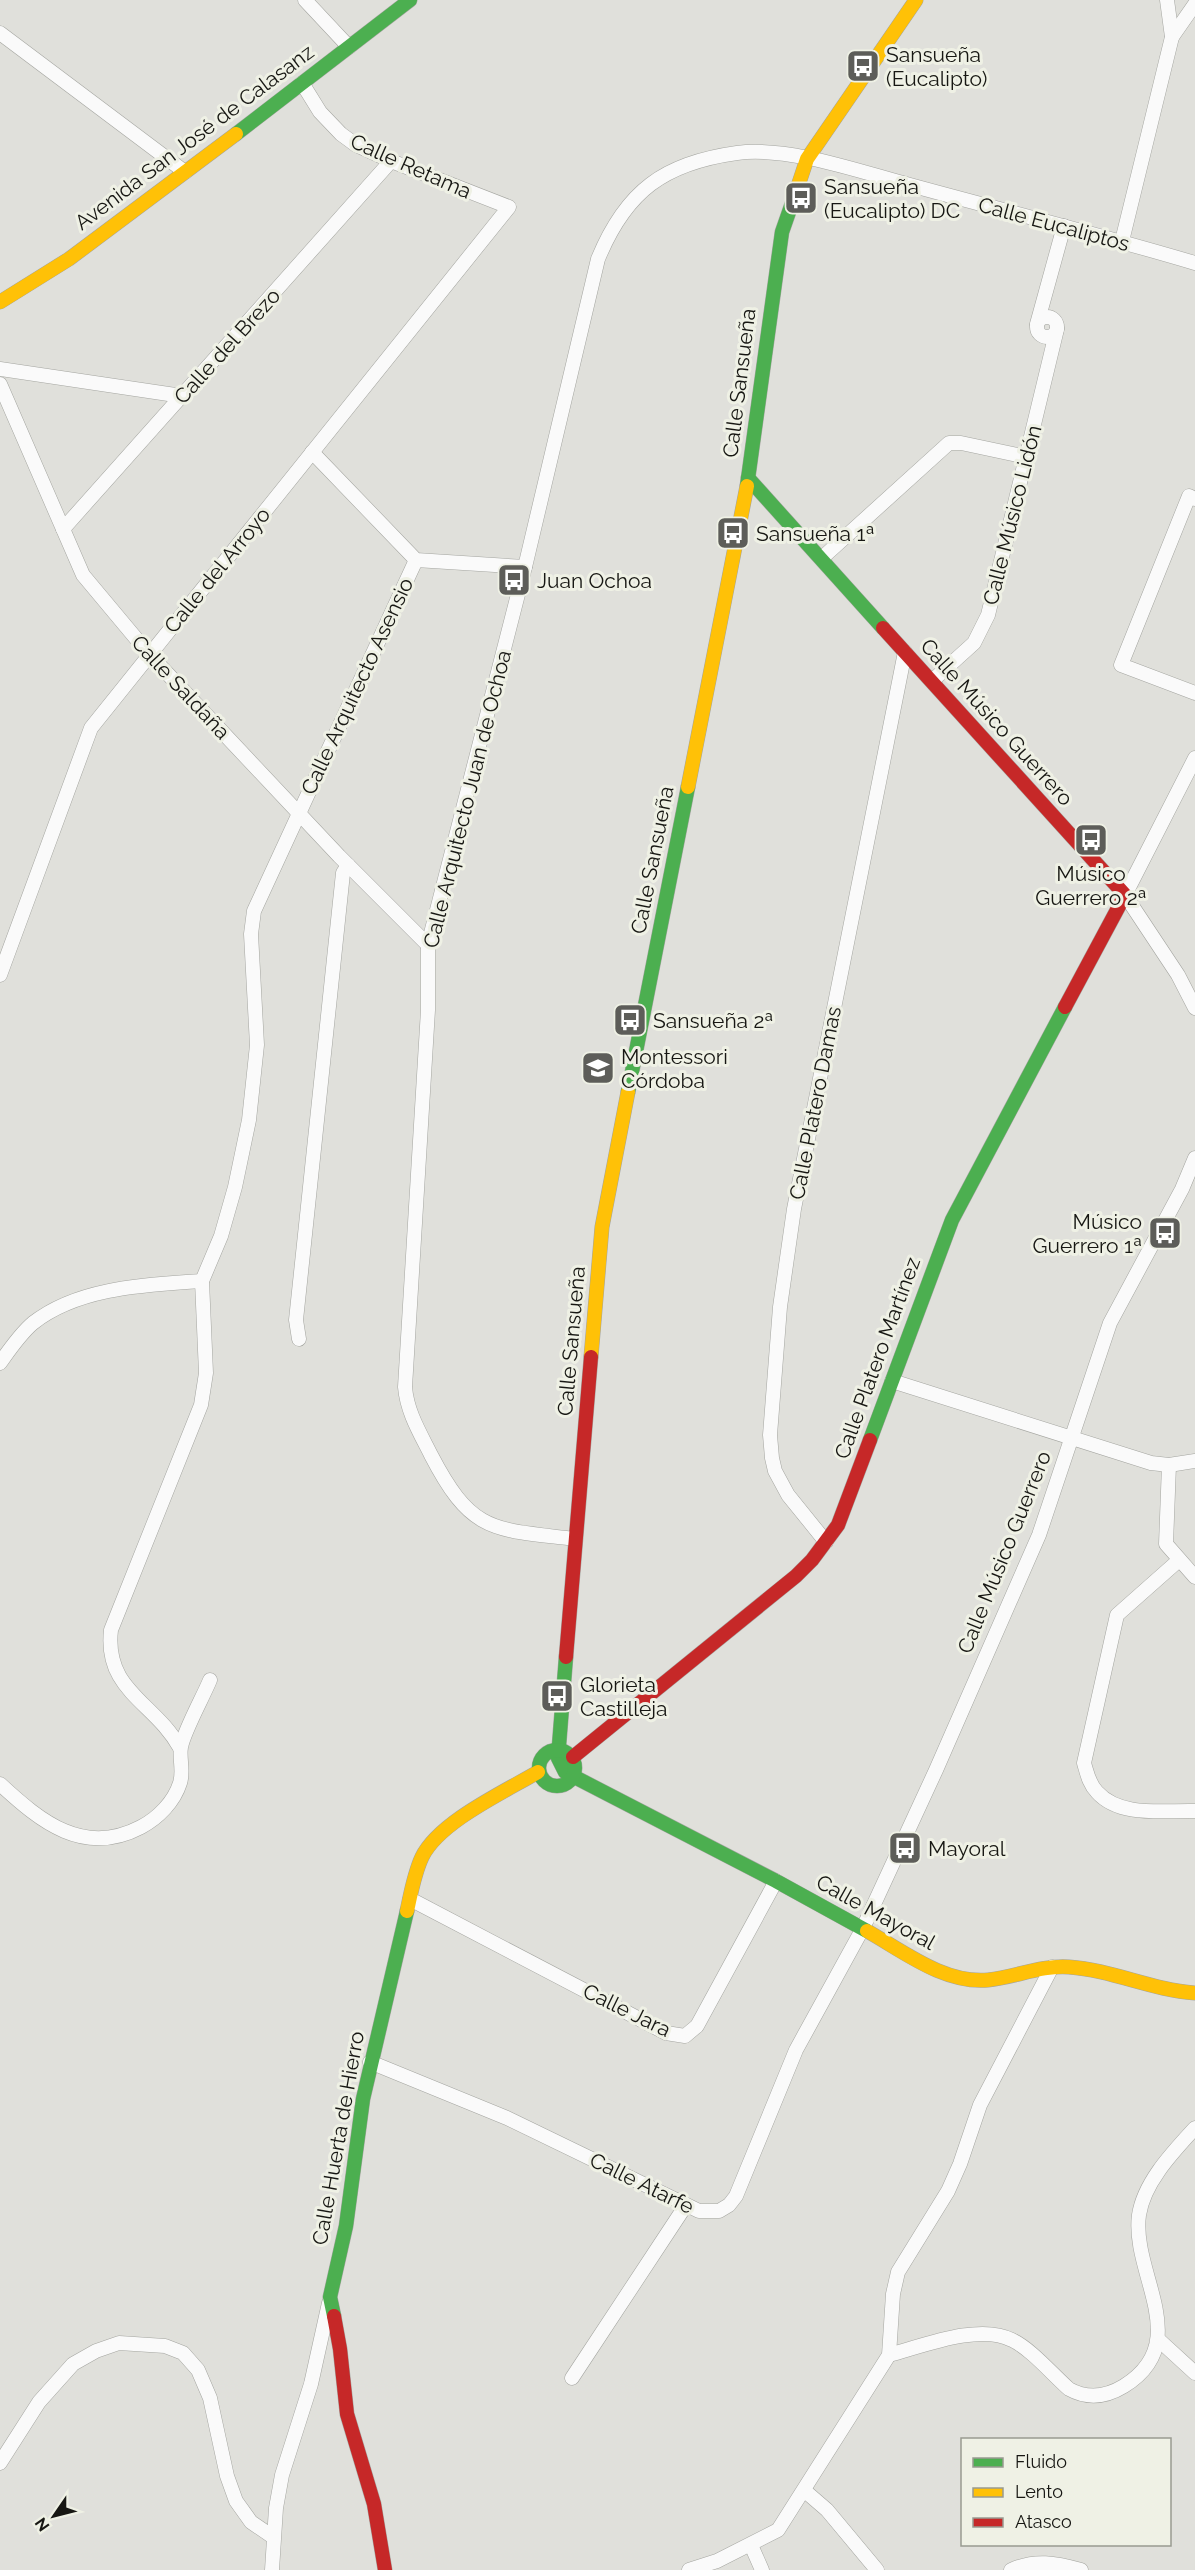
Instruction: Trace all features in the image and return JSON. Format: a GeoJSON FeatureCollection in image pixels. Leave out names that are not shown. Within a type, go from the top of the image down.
{"type":"FeatureCollection","features":[{"type":"Feature","properties":{"kind":"street"},"geometry":{"type":"LineString","coordinates":[[305,0],[349,47]]}},
{"type":"Feature","properties":{"kind":"street","name":"Avenida San José de Calasanz"},"geometry":{"type":"LineString","coordinates":[[0,302],[64,262],[186,172],[410,0]]}},
{"type":"Feature","properties":{"kind":"street","name":"Calle Sansueña"},"geometry":{"type":"LineString","coordinates":[[561,1766],[557,1750],[602,1227],[748,478],[782,232],[807,159],[916,0]]}},
{"type":"Feature","properties":{"kind":"street"},"geometry":{"type":"LineString","coordinates":[[1167,0],[1172,37]]}},
{"type":"Feature","properties":{"kind":"street"},"geometry":{"type":"LineString","coordinates":[[1122,241],[1172,37],[1195,4]]}},
{"type":"Feature","properties":{"kind":"street"},"geometry":{"type":"LineString","coordinates":[[0,33],[186,172]]}},
{"type":"Feature","properties":{"kind":"street","name":"Calle Retama"},"geometry":{"type":"LineString","coordinates":[[302,83],[320,112],[341,134],[363,149],[509,207]]}},
{"type":"Feature","properties":{"kind":"street","name":"Calle Arquitecto Juan de Ochoa"},"geometry":{"type":"LineString","coordinates":[[575,1539],[509,1531],[473,1515],[447,1487],[416,1426],[406,1398],[428,1010],[428,945],[525,567],[565,389],[598,260],[606,240],[633,199],[652,183],[691,163],[738,153],[757,152],[807,159]]}},
{"type":"Feature","properties":{"kind":"street","name":"Calle Eucaliptos"},"geometry":{"type":"LineString","coordinates":[[807,159],[1122,241],[1195,263]]}},
{"type":"Feature","properties":{"kind":"street","name":"Calle del Brezo"},"geometry":{"type":"LineString","coordinates":[[63,529],[391,162]]}},
{"type":"Feature","properties":{"kind":"street","name":"Calle del Arroyo"},"geometry":{"type":"LineString","coordinates":[[0,975],[85,740],[100,715],[509,207]]}},
{"type":"Feature","properties":{"kind":"street","name":"Calle Músico Lidón"},"geometry":{"type":"LineString","coordinates":[[932,681],[974,644],[988,615],[1057,329],[1054,335],[1044,338],[1039,334],[1037,324],[1064,226]]}},
{"type":"Feature","properties":{"kind":"street"},"geometry":{"type":"LineString","coordinates":[[0,369],[182,396]]}},
{"type":"Feature","properties":{"kind":"street","name":"Calle Saldaña"},"geometry":{"type":"LineString","coordinates":[[0,384],[82,575],[149,654],[428,945]]}},
{"type":"Feature","properties":{"kind":"street"},"geometry":{"type":"LineString","coordinates":[[822,558],[949,443],[961,442],[1026,457]]}},
{"type":"Feature","properties":{"kind":"street"},"geometry":{"type":"LineString","coordinates":[[312,452],[416,560],[525,567]]}},
{"type":"Feature","properties":{"kind":"street","name":"Calle Músico Guerrero"},"geometry":{"type":"LineString","coordinates":[[748,478],[1125,895],[1178,975],[1195,1008]]}},
{"type":"Feature","properties":{"kind":"street"},"geometry":{"type":"LineString","coordinates":[[1195,498],[1189,496],[1121,665],[1195,693]]}},
{"type":"Feature","properties":{"kind":"street","name":"Calle Arquitecto Asensio"},"geometry":{"type":"LineString","coordinates":[[202,1281],[221,1236],[249,1120],[257,1045],[251,934],[254,911],[416,560]]}},
{"type":"Feature","properties":{"kind":"street","name":"Calle Platero Damas"},"geometry":{"type":"LineString","coordinates":[[826,1542],[788,1495],[775,1471],[772,1458],[770,1435],[780,1307],[794,1209],[905,652]]}},
{"type":"Feature","properties":{"kind":"street"},"geometry":{"type":"LineString","coordinates":[[1125,895],[1195,758]]}},
{"type":"Feature","properties":{"kind":"street"},"geometry":{"type":"LineString","coordinates":[[299,1339],[296,1320],[342,873],[348,864]]}},
{"type":"Feature","properties":{"kind":"street","name":"Calle Platero Martínez"},"geometry":{"type":"LineString","coordinates":[[573,1757],[796,1576],[826,1542],[845,1509],[952,1220],[1125,895]]}},
{"type":"Feature","properties":{"kind":"street","name":"Calle Músico Guerrero"},"geometry":{"type":"LineString","coordinates":[[863,1928],[936,1770],[1039,1535],[1110,1323],[1182,1189],[1195,1158]]}},
{"type":"Feature","properties":{"kind":"street"},"geometry":{"type":"LineString","coordinates":[[0,1363],[33,1323],[82,1299],[112,1290],[202,1281],[206,1373],[201,1405],[111,1630],[109,1648],[113,1667],[122,1683],[172,1732],[180,1748],[183,1765],[181,1782],[173,1799],[147,1824],[132,1832],[111,1838],[75,1837],[57,1829],[30,1812],[0,1784]]}},
{"type":"Feature","properties":{"kind":"street"},"geometry":{"type":"LineString","coordinates":[[892,1381],[1151,1463],[1168,1465],[1195,1461]]}},
{"type":"Feature","properties":{"kind":"street"},"geometry":{"type":"LineString","coordinates":[[1168,1465],[1166,1544],[1178,1561],[1195,1577]]}},
{"type":"Feature","properties":{"kind":"street"},"geometry":{"type":"LineString","coordinates":[[1178,1561],[1117,1616],[1084,1762],[1089,1780],[1097,1793],[1112,1803],[1130,1810],[1195,1811]]}},
{"type":"Feature","properties":{"kind":"street"},"geometry":{"type":"LineString","coordinates":[[180,1748],[210,1680]]}},
{"type":"Feature","properties":{"kind":"street"},"geometry":{"type":"LineString","coordinates":[[557,1750],[573,1757],[576,1766],[573,1778],[561,1786],[548,1783],[538,1772],[543,1756],[557,1750]]}},
{"type":"Feature","properties":{"kind":"street","name":"Calle Mayoral"},"geometry":{"type":"LineString","coordinates":[[561,1766],[573,1778],[776,1881],[947,1975],[968,1982],[992,1981],[1052,1967],[1078,1968],[1176,1993],[1195,1993]]}},
{"type":"Feature","properties":{"kind":"street","name":"Calle Huerta de Hierro"},"geometry":{"type":"LineString","coordinates":[[272,2570],[273,2537],[282,2475],[311,2384],[346,2226],[370,2062],[423,1854],[434,1838],[459,1818],[538,1772]]}},
{"type":"Feature","properties":{"kind":"street","name":"Calle Jara"},"geometry":{"type":"LineString","coordinates":[[410,1899],[666,2033],[685,2036],[697,2026],[776,1881]]}},
{"type":"Feature","properties":{"kind":"street","name":"Calle Atarfe"},"geometry":{"type":"LineString","coordinates":[[370,2062],[507,2118],[686,2205],[710,2213],[729,2205],[736,2196],[796,2050],[863,1928]]}},
{"type":"Feature","properties":{"kind":"street"},"geometry":{"type":"LineString","coordinates":[[689,2570],[751,2545],[778,2530],[805,2491],[889,2355],[892,2294],[898,2272],[948,2191],[960,2164],[980,2105],[1052,1967]]}},
{"type":"Feature","properties":{"kind":"street"},"geometry":{"type":"LineString","coordinates":[[889,2355],[960,2337],[994,2334],[1013,2340],[1069,2389],[1089,2396],[1109,2393],[1131,2382],[1149,2364],[1160,2341],[1159,2310],[1144,2257],[1138,2226],[1139,2214],[1152,2182],[1195,2128]]}},
{"type":"Feature","properties":{"kind":"street"},"geometry":{"type":"LineString","coordinates":[[572,2378],[686,2205]]}},
{"type":"Feature","properties":{"kind":"street"},"geometry":{"type":"LineString","coordinates":[[330,2297],[340,2349],[347,2414],[374,2504],[385,2570]]}},
{"type":"Feature","properties":{"kind":"street"},"geometry":{"type":"LineString","coordinates":[[1160,2341],[1195,2373]]}},
{"type":"Feature","properties":{"kind":"street"},"geometry":{"type":"LineString","coordinates":[[0,2463],[39,2402],[73,2364],[96,2351],[119,2343],[165,2346],[183,2354],[198,2370],[210,2398],[236,2502],[251,2522],[273,2537]]}},
{"type":"Feature","properties":{"kind":"street"},"geometry":{"type":"LineString","coordinates":[[320,2344],[328,2343],[340,2349]]}},
{"type":"Feature","properties":{"kind":"street"},"geometry":{"type":"LineString","coordinates":[[805,2491],[827,2510],[877,2570]]}},
{"type":"Feature","properties":{"kind":"street"},"geometry":{"type":"LineString","coordinates":[[751,2545],[762,2570]]}},
{"type":"Feature","properties":{"kind":"street"},"geometry":{"type":"LineString","coordinates":[[1011,2570],[1025,2564],[1055,2563],[1081,2570]]}},
{"type":"Feature","properties":{"kind":"traffic: fast"},"geometry":{"type":"LineString","coordinates":[[236,134],[410,0]]}},
{"type":"Feature","properties":{"kind":"traffic: fast"},"geometry":{"type":"LineString","coordinates":[[747,486],[782,232],[796,192]]}},
{"type":"Feature","properties":{"kind":"traffic: fast"},"geometry":{"type":"LineString","coordinates":[[748,478],[883,628]]}},
{"type":"Feature","properties":{"kind":"traffic: fast"},"geometry":{"type":"LineString","coordinates":[[628,1092],[688,787]]}},
{"type":"Feature","properties":{"kind":"traffic: fast"},"geometry":{"type":"LineString","coordinates":[[870,1440],[952,1220],[1065,1007]]}},
{"type":"Feature","properties":{"kind":"traffic: fast"},"geometry":{"type":"LineString","coordinates":[[566,1657],[558,1758],[565,1772],[776,1881],[867,1931]]}},
{"type":"Feature","properties":{"kind":"traffic: fast"},"geometry":{"type":"LineString","coordinates":[[557,1750],[570,1755],[575,1768],[570,1781],[557,1786],[544,1781],[539,1768],[544,1755],[557,1750]]}},
{"type":"Feature","properties":{"kind":"traffic: fast"},"geometry":{"type":"LineString","coordinates":[[334,2316],[330,2297],[346,2226],[363,2099],[407,1911]]}},
{"type":"Feature","properties":{"kind":"traffic: slow"},"geometry":{"type":"LineString","coordinates":[[796,192],[807,159],[916,0]]}},
{"type":"Feature","properties":{"kind":"traffic: slow"},"geometry":{"type":"LineString","coordinates":[[0,302],[69,259],[236,134]]}},
{"type":"Feature","properties":{"kind":"traffic: slow"},"geometry":{"type":"LineString","coordinates":[[688,787],[747,486]]}},
{"type":"Feature","properties":{"kind":"traffic: slow"},"geometry":{"type":"LineString","coordinates":[[591,1357],[602,1227],[628,1092]]}},
{"type":"Feature","properties":{"kind":"traffic: slow"},"geometry":{"type":"LineString","coordinates":[[407,1911],[417,1870],[430,1844],[457,1820],[538,1772]]}},
{"type":"Feature","properties":{"kind":"traffic: slow"},"geometry":{"type":"LineString","coordinates":[[867,1931],[924,1964],[956,1977],[988,1980],[1038,1969],[1069,1967],[1195,1993]]}},
{"type":"Feature","properties":{"kind":"traffic: jam"},"geometry":{"type":"LineString","coordinates":[[883,628],[1125,895],[1065,1007]]}},
{"type":"Feature","properties":{"kind":"traffic: jam"},"geometry":{"type":"LineString","coordinates":[[566,1657],[591,1357]]}},
{"type":"Feature","properties":{"kind":"traffic: jam"},"geometry":{"type":"LineString","coordinates":[[573,1757],[796,1576],[812,1560],[838,1525],[870,1440]]}},
{"type":"Feature","properties":{"kind":"traffic: jam"},"geometry":{"type":"LineString","coordinates":[[334,2316],[347,2414],[374,2504],[385,2570]]}},
{"type":"Feature","properties":{"kind":"place","name":"Sansueña (Eucalipto)"},"geometry":{"type":"Point","coordinates":[863,66]}},
{"type":"Feature","properties":{"kind":"place","name":"Sansueña (Eucalipto) DC"},"geometry":{"type":"Point","coordinates":[801,198]}},
{"type":"Feature","properties":{"kind":"place","name":"Sansueña 1ª"},"geometry":{"type":"Point","coordinates":[733,533]}},
{"type":"Feature","properties":{"kind":"place","name":"Juan Ochoa"},"geometry":{"type":"Point","coordinates":[514,580]}},
{"type":"Feature","properties":{"kind":"place","name":"Músico Guerrero 2ª"},"geometry":{"type":"Point","coordinates":[1091,840]}},
{"type":"Feature","properties":{"kind":"place","name":"Sansueña 2ª"},"geometry":{"type":"Point","coordinates":[630,1020]}},
{"type":"Feature","properties":{"kind":"place","name":"Montessori Córdoba"},"geometry":{"type":"Point","coordinates":[598,1068]}},
{"type":"Feature","properties":{"kind":"place","name":"Músico Guerrero 1ª"},"geometry":{"type":"Point","coordinates":[1165,1233]}},
{"type":"Feature","properties":{"kind":"place","name":"Glorieta Castilleja"},"geometry":{"type":"Point","coordinates":[557,1696]}},
{"type":"Feature","properties":{"kind":"place","name":"Mayoral"},"geometry":{"type":"Point","coordinates":[905,1848]}}]}
